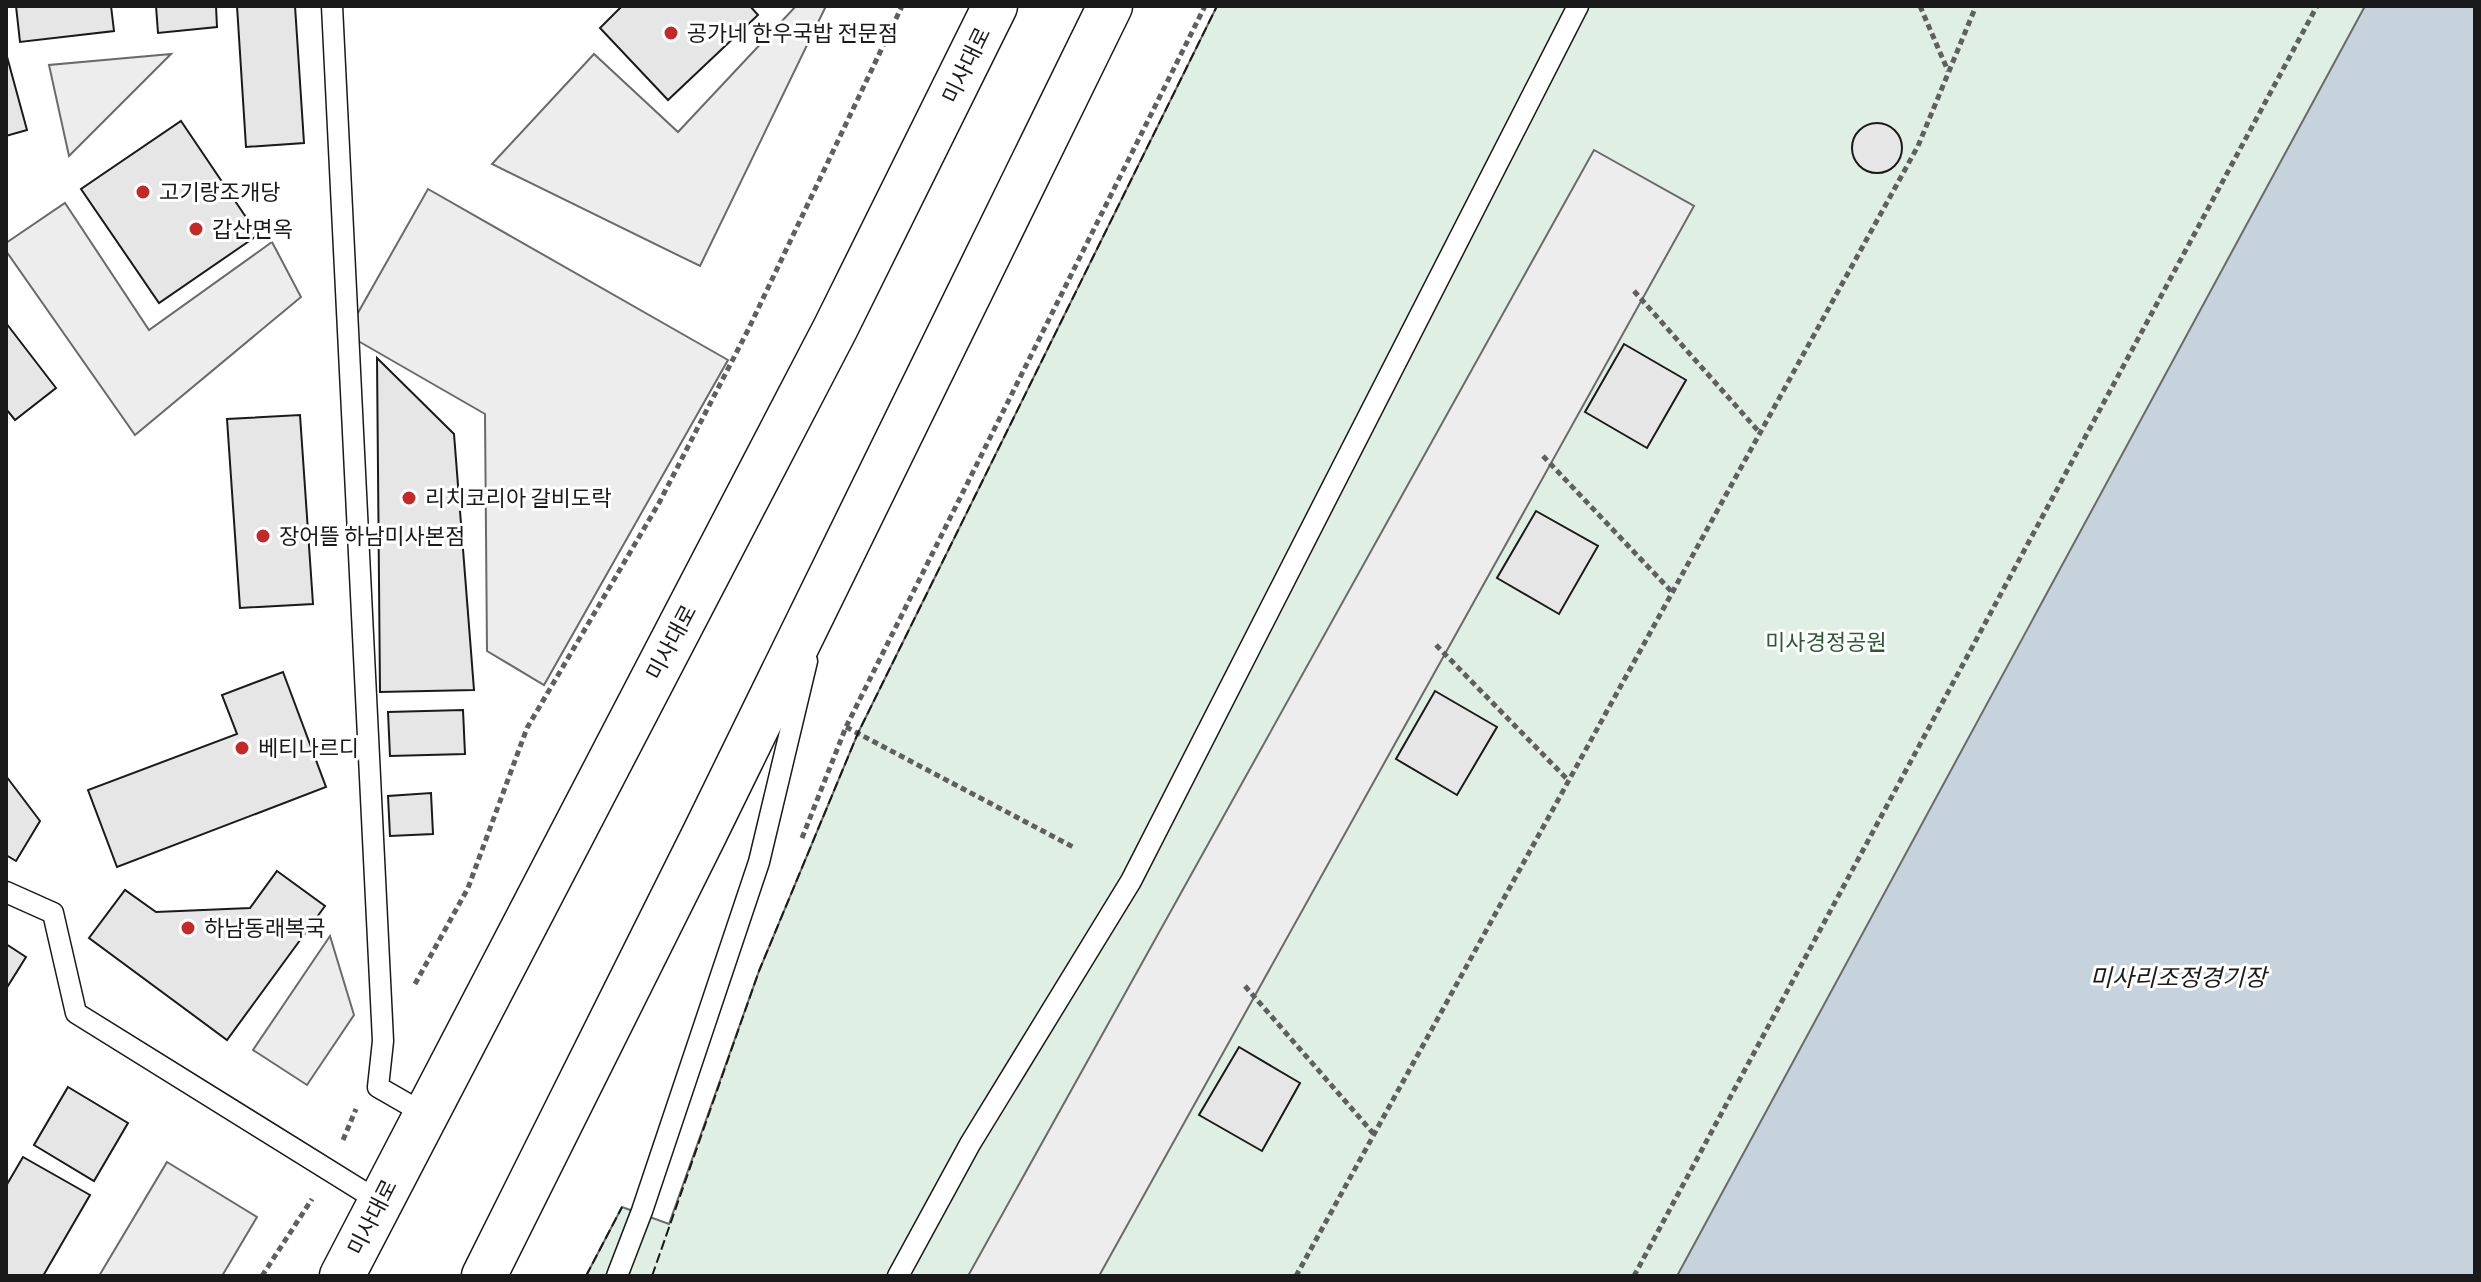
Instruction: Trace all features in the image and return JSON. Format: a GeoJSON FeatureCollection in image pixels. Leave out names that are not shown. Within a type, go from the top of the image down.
{"type":"FeatureCollection","features":[{"type":"Feature","properties":{"kind":"main road","name":"미사대로"},"geometry":{"type":"LineString","coordinates":[[342,1276],[835,329],[995,6]]}},
{"type":"Feature","properties":{"kind":"main road"},"geometry":{"type":"LineString","coordinates":[[484,1276],[1110,6]]}},
{"type":"Feature","properties":{"kind":"lane"},"geometry":{"type":"LineString","coordinates":[[332,6],[383,1041],[378,1087],[425,1114]]}},
{"type":"Feature","properties":{"kind":"lane"},"geometry":{"type":"LineString","coordinates":[[898,1276],[970,1144],[1131,881],[1578,6]]}},
{"type":"Feature","properties":{"kind":"lane"},"geometry":{"type":"LineString","coordinates":[[617,1276],[642,1211],[759,862],[824,589]]}},
{"type":"Feature","properties":{"kind":"lane"},"geometry":{"type":"LineString","coordinates":[[6,892],[53,913],[76,1013],[380,1202]]}},
{"type":"Feature","properties":{"kind":"path"},"geometry":{"type":"LineString","coordinates":[[262,1276],[331,1170],[383,1041],[468,888],[527,728],[659,503],[748,330],[902,6]]}},
{"type":"Feature","properties":{"kind":"path"},"geometry":{"type":"LineString","coordinates":[[1075,848],[846,727],[1205,6]]}},
{"type":"Feature","properties":{"kind":"path"},"geometry":{"type":"LineString","coordinates":[[1920,6],[1948,71]]}},
{"type":"Feature","properties":{"kind":"path"},"geometry":{"type":"LineString","coordinates":[[1296,1276],[1918,146],[1976,6]]}},
{"type":"Feature","properties":{"kind":"path"},"geometry":{"type":"LineString","coordinates":[[1634,1276],[2317,6]]}},
{"type":"Feature","properties":{"kind":"path"},"geometry":{"type":"LineString","coordinates":[[1634,291],[1760,433]]}},
{"type":"Feature","properties":{"kind":"path"},"geometry":{"type":"LineString","coordinates":[[1543,456],[1672,592]]}},
{"type":"Feature","properties":{"kind":"path"},"geometry":{"type":"LineString","coordinates":[[1436,645],[1568,780]]}},
{"type":"Feature","properties":{"kind":"path"},"geometry":{"type":"LineString","coordinates":[[1245,986],[1373,1134]]}},
{"type":"Feature","properties":{"kind":"green space","name":"미사경정공원"},"geometry":{"type":"Polygon","coordinates":[[[1217,6],[2475,6],[2475,1276],[586,1276],[622,1207],[669,1224],[759,971],[858,733],[1217,6]]]}},
{"type":"Feature","properties":{"kind":"shaded area"},"geometry":{"type":"Polygon","coordinates":[[[796,6],[826,6],[700,266],[492,164],[594,54],[678,132],[796,6]]]}},
{"type":"Feature","properties":{"kind":"shaded area"},"geometry":{"type":"Polygon","coordinates":[[[171,54],[69,156],[49,65],[171,54]]]}},
{"type":"Feature","properties":{"kind":"shaded area"},"geometry":{"type":"Polygon","coordinates":[[[1594,150],[1694,206],[1099,1276],[968,1276],[1594,150]]]}},
{"type":"Feature","properties":{"kind":"shaded area"},"geometry":{"type":"Polygon","coordinates":[[[428,189],[728,360],[544,685],[487,651],[485,414],[346,334],[428,189]]]}},
{"type":"Feature","properties":{"kind":"shaded area"},"geometry":{"type":"Polygon","coordinates":[[[65,203],[149,330],[272,242],[301,297],[135,435],[6,251],[6,243],[65,203]]]}},
{"type":"Feature","properties":{"kind":"shaded area"},"geometry":{"type":"Polygon","coordinates":[[[330,936],[354,1015],[307,1085],[253,1050],[330,936]]]}},
{"type":"Feature","properties":{"kind":"shaded area"},"geometry":{"type":"Polygon","coordinates":[[[167,1162],[257,1217],[222,1276],[99,1276],[167,1162]]]}},
{"type":"Feature","properties":{"kind":"water","name":"미사리조정경기장"},"geometry":{"type":"Polygon","coordinates":[[[2365,6],[2475,6],[2475,1276],[1677,1276],[2365,6]]]}},
{"type":"Feature","properties":{"kind":"building"},"geometry":{"type":"Polygon","coordinates":[[[16,6],[111,6],[114,31],[20,42],[16,6]]]}},
{"type":"Feature","properties":{"kind":"building"},"geometry":{"type":"Polygon","coordinates":[[[156,6],[216,6],[217,27],[158,33],[156,6]]]}},
{"type":"Feature","properties":{"kind":"building"},"geometry":{"type":"Polygon","coordinates":[[[237,6],[295,6],[304,143],[246,147],[237,6]]]}},
{"type":"Feature","properties":{"kind":"building"},"geometry":{"type":"Polygon","coordinates":[[[622,6],[750,6],[758,15],[668,100],[600,28],[622,6]]]}},
{"type":"Feature","properties":{"kind":"building"},"geometry":{"type":"Polygon","coordinates":[[[6,53],[27,130],[6,136],[6,53]]]}},
{"type":"Feature","properties":{"kind":"building"},"geometry":{"type":"Polygon","coordinates":[[[181,121],[258,235],[159,303],[81,189],[181,121]]]}},
{"type":"Feature","properties":{"kind":"building"},"geometry":{"type":"Polygon","coordinates":[[[1877,123],[1894,131],[1902,148],[1894,165],[1877,173],[1860,165],[1852,148],[1860,131],[1877,123]]]}},
{"type":"Feature","properties":{"kind":"building"},"geometry":{"type":"Polygon","coordinates":[[[6,323],[56,388],[15,420],[6,409],[6,323]]]}},
{"type":"Feature","properties":{"kind":"building"},"geometry":{"type":"Polygon","coordinates":[[[1624,344],[1686,380],[1647,448],[1585,412],[1624,344]]]}},
{"type":"Feature","properties":{"kind":"building"},"geometry":{"type":"Polygon","coordinates":[[[377,358],[454,434],[474,690],[380,692],[377,358]]]}},
{"type":"Feature","properties":{"kind":"building"},"geometry":{"type":"Polygon","coordinates":[[[300,415],[313,604],[240,608],[227,419],[300,415]]]}},
{"type":"Feature","properties":{"kind":"building"},"geometry":{"type":"Polygon","coordinates":[[[1536,511],[1598,546],[1559,614],[1497,578],[1536,511]]]}},
{"type":"Feature","properties":{"kind":"building"},"geometry":{"type":"Polygon","coordinates":[[[283,672],[326,787],[117,867],[88,790],[237,734],[222,695],[283,672]]]}},
{"type":"Feature","properties":{"kind":"building"},"geometry":{"type":"Polygon","coordinates":[[[1435,691],[1497,727],[1457,795],[1396,759],[1435,691]]]}},
{"type":"Feature","properties":{"kind":"building"},"geometry":{"type":"Polygon","coordinates":[[[463,710],[465,754],[390,756],[388,712],[463,710]]]}},
{"type":"Feature","properties":{"kind":"building"},"geometry":{"type":"Polygon","coordinates":[[[6,776],[40,821],[16,861],[6,855],[6,776]]]}},
{"type":"Feature","properties":{"kind":"building"},"geometry":{"type":"Polygon","coordinates":[[[431,793],[433,834],[390,836],[388,796],[431,793]]]}},
{"type":"Feature","properties":{"kind":"building"},"geometry":{"type":"Polygon","coordinates":[[[277,871],[325,906],[227,1040],[89,938],[125,890],[156,912],[250,908],[277,871]]]}},
{"type":"Feature","properties":{"kind":"building"},"geometry":{"type":"Polygon","coordinates":[[[6,944],[26,957],[6,989],[6,944]]]}},
{"type":"Feature","properties":{"kind":"building"},"geometry":{"type":"Polygon","coordinates":[[[1239,1047],[1300,1083],[1262,1151],[1199,1115],[1239,1047]]]}},
{"type":"Feature","properties":{"kind":"building"},"geometry":{"type":"Polygon","coordinates":[[[68,1087],[128,1123],[94,1181],[34,1145],[68,1087]]]}},
{"type":"Feature","properties":{"kind":"building"},"geometry":{"type":"Polygon","coordinates":[[[23,1157],[90,1195],[43,1276],[6,1276],[6,1186],[23,1157]]]}},
{"type":"Feature","properties":{"kind":"fence"},"geometry":{"type":"LineString","coordinates":[[652,1276],[759,971],[858,733],[1217,6]]}},
{"type":"Feature","properties":{"kind":"fence"},"geometry":{"type":"LineString","coordinates":[[586,1276],[622,1207]]}},
{"type":"Feature","properties":{"kind":"place","name":"공가네 한우국밥 전문점"},"geometry":{"type":"Point","coordinates":[671,33]}},
{"type":"Feature","properties":{"kind":"place","name":"고기랑조개당"},"geometry":{"type":"Point","coordinates":[143,192]}},
{"type":"Feature","properties":{"kind":"place","name":"갑산면옥"},"geometry":{"type":"Point","coordinates":[196,229]}},
{"type":"Feature","properties":{"kind":"place","name":"리치코리아 갈비도락"},"geometry":{"type":"Point","coordinates":[409,498]}},
{"type":"Feature","properties":{"kind":"place","name":"장어뜰 하남미사본점"},"geometry":{"type":"Point","coordinates":[263,536]}},
{"type":"Feature","properties":{"kind":"place","name":"베티나르디"},"geometry":{"type":"Point","coordinates":[242,748]}},
{"type":"Feature","properties":{"kind":"place","name":"하남동래복국"},"geometry":{"type":"Point","coordinates":[188,928]}}]}
